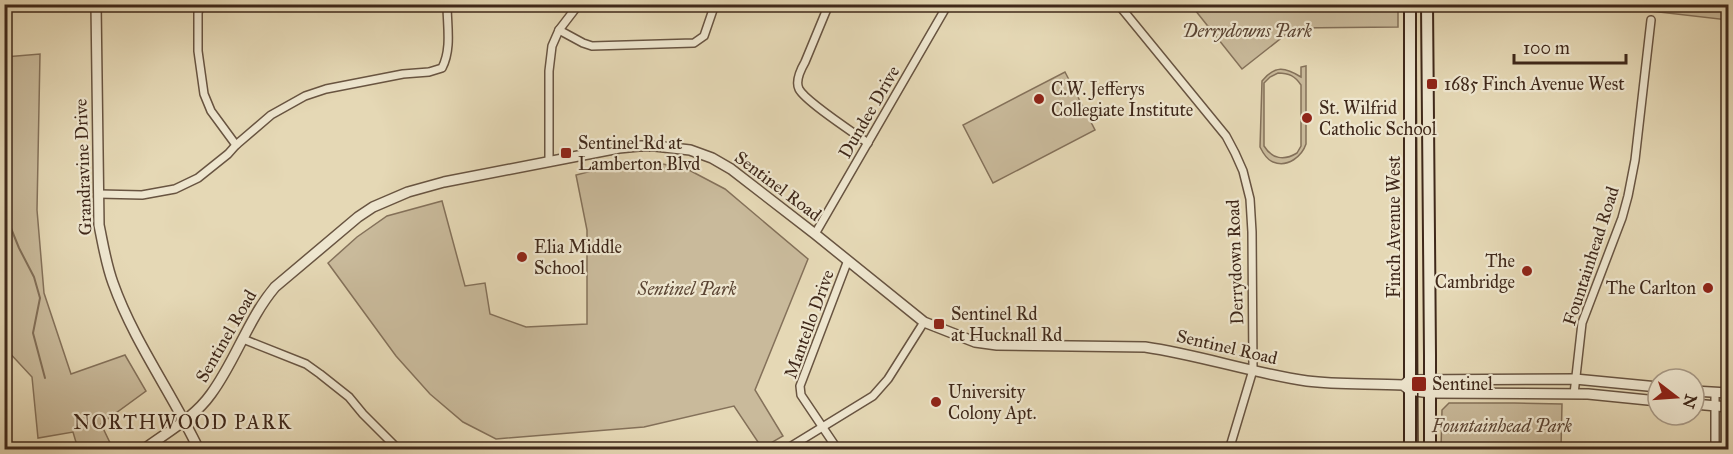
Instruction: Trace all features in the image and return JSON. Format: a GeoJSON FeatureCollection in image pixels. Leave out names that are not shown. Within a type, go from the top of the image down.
{"type":"FeatureCollection","features":[{"type":"Feature","properties":{"kind":"main road","name":"Finch Avenue West"},"geometry":{"type":"LineString","coordinates":[[1410,4],[1407,385],[1410,450]]}},
{"type":"Feature","properties":{"kind":"main road","name":"Finch Avenue West"},"geometry":{"type":"LineString","coordinates":[[1427,4],[1430,450]]}},
{"type":"Feature","properties":{"kind":"street","name":"Grandravine Drive"},"geometry":{"type":"LineString","coordinates":[[96,4],[99,225],[105,257],[113,284],[128,317],[199,450]]}},
{"type":"Feature","properties":{"kind":"street"},"geometry":{"type":"LineString","coordinates":[[201,4],[198,13],[198,51],[204,94],[211,111],[236,145]]}},
{"type":"Feature","properties":{"kind":"street"},"geometry":{"type":"LineString","coordinates":[[99,194],[142,195],[175,189],[198,178],[271,115],[305,96],[326,89],[442,68],[448,46],[447,4]]}},
{"type":"Feature","properties":{"kind":"street"},"geometry":{"type":"LineString","coordinates":[[549,162],[549,71],[552,46],[560,30],[579,4]]}},
{"type":"Feature","properties":{"kind":"street"},"geometry":{"type":"LineString","coordinates":[[560,30],[592,46],[694,43],[704,36],[715,4]]}},
{"type":"Feature","properties":{"kind":"street"},"geometry":{"type":"LineString","coordinates":[[829,4],[801,69],[798,88],[807,98],[868,143]]}},
{"type":"Feature","properties":{"kind":"street","name":"Dundee Drive"},"geometry":{"type":"LineString","coordinates":[[815,234],[948,4]]}},
{"type":"Feature","properties":{"kind":"street","name":"Derrydown Road"},"geometry":{"type":"LineString","coordinates":[[1118,4],[1226,136],[1243,171],[1250,199],[1253,370],[1229,450]]}},
{"type":"Feature","properties":{"kind":"street","name":"Fountainhead Road"},"geometry":{"type":"LineString","coordinates":[[1574,394],[1582,323],[1622,218],[1628,196],[1635,160],[1651,20]]}},
{"type":"Feature","properties":{"kind":"street","name":"Sentinel Road"},"geometry":{"type":"LineString","coordinates":[[143,450],[197,411],[210,395],[227,369],[252,321],[275,286],[346,226],[373,207],[426,187],[639,146],[690,150],[712,158],[731,169],[924,322],[975,342],[997,345],[1141,346],[1316,382],[1407,385],[1430,380],[1575,379],[1646,386]]}},
{"type":"Feature","properties":{"kind":"street","name":"Mantello Drive"},"geometry":{"type":"LineString","coordinates":[[838,450],[801,394],[800,386],[848,260]]}},
{"type":"Feature","properties":{"kind":"street"},"geometry":{"type":"LineString","coordinates":[[785,450],[864,403],[879,391],[924,322]]}},
{"type":"Feature","properties":{"kind":"street"},"geometry":{"type":"LineString","coordinates":[[243,339],[306,364],[349,397],[399,450]]}},
{"type":"Feature","properties":{"kind":"street","name":"Sentinel Road"},"geometry":{"type":"LineString","coordinates":[[1407,385],[1430,393],[1574,394],[1646,400]]}},
{"type":"Feature","properties":{"kind":"street"},"geometry":{"type":"LineString","coordinates":[[1706,392],[1728,393]]}},
{"type":"Feature","properties":{"kind":"street"},"geometry":{"type":"LineString","coordinates":[[1715,393],[1715,450]]}},
{"type":"Feature","properties":{"kind":"street"},"geometry":{"type":"LineString","coordinates":[[1706,405],[1728,407]]}},
{"type":"Feature","properties":{"kind":"green space","name":"Derrydowns Park"},"geometry":{"type":"Polygon","coordinates":[[[1191,5],[1398,5],[1398,27],[1294,28],[1242,69],[1191,5]]]}},
{"type":"Feature","properties":{"kind":"green space"},"geometry":{"type":"Polygon","coordinates":[[[1598,5],[1728,5],[1728,20],[1598,5]]]}},
{"type":"Feature","properties":{"kind":"green space"},"geometry":{"type":"Polygon","coordinates":[[[40,54],[37,210],[44,293],[71,374],[125,355],[146,391],[101,424],[113,449],[78,449],[73,432],[38,438],[32,377],[5,348],[5,57],[40,54]]]}},
{"type":"Feature","properties":{"kind":"green space"},"geometry":{"type":"Polygon","coordinates":[[[1306,66],[1306,144],[1294,160],[1284,163],[1273,162],[1267,158],[1260,147],[1262,81],[1271,72],[1280,69],[1301,77],[1301,67],[1306,66]],[[1282,73],[1270,77],[1264,83],[1264,146],[1271,154],[1283,158],[1297,153],[1301,146],[1301,85],[1296,79],[1282,73]]]}},
{"type":"Feature","properties":{"kind":"green space"},"geometry":{"type":"Polygon","coordinates":[[[1065,72],[1095,130],[993,183],[963,125],[1065,72]]]}},
{"type":"Feature","properties":{"kind":"green space","name":"Sentinel Park"},"geometry":{"type":"Polygon","coordinates":[[[654,162],[689,170],[725,189],[808,259],[755,390],[783,436],[762,448],[734,406],[644,427],[496,439],[463,422],[430,394],[396,356],[328,263],[357,237],[387,216],[442,201],[465,286],[485,283],[490,314],[526,327],[587,324],[587,230],[576,175],[623,163],[654,162]]]}},
{"type":"Feature","properties":{"kind":"green space","name":"Fountainhead Park"},"geometry":{"type":"Polygon","coordinates":[[[1449,403],[1562,404],[1561,449],[1441,449],[1442,410],[1449,403]]]}},
{"type":"Feature","properties":{"kind":"waterway"},"geometry":{"type":"LineString","coordinates":[[4,211],[34,277],[40,298],[33,333],[45,378]]}},
{"type":"Feature","properties":{"kind":"tram line"},"geometry":{"type":"LineString","coordinates":[[1416,4],[1418,450]]}},
{"type":"Feature","properties":{"kind":"place","name":"1685 Finch Avenue West"},"geometry":{"type":"Point","coordinates":[1432,84]}},
{"type":"Feature","properties":{"kind":"place","name":"C.W. Jefferys Collegiate Institute"},"geometry":{"type":"Point","coordinates":[1039,99]}},
{"type":"Feature","properties":{"kind":"place","name":"St. Wilfrid Catholic School"},"geometry":{"type":"Point","coordinates":[1307,118]}},
{"type":"Feature","properties":{"kind":"place","name":"Sentinel Rd at Lamberton Blvd"},"geometry":{"type":"Point","coordinates":[566,153]}},
{"type":"Feature","properties":{"kind":"place","name":"Elia Middle School"},"geometry":{"type":"Point","coordinates":[522,257]}},
{"type":"Feature","properties":{"kind":"place","name":"The Cambridge"},"geometry":{"type":"Point","coordinates":[1527,271]}},
{"type":"Feature","properties":{"kind":"place","name":"The Carlton"},"geometry":{"type":"Point","coordinates":[1708,288]}},
{"type":"Feature","properties":{"kind":"place","name":"Sentinel Rd at Hucknall Rd"},"geometry":{"type":"Point","coordinates":[939,324]}},
{"type":"Feature","properties":{"kind":"place","name":"Sentinel"},"geometry":{"type":"Point","coordinates":[1419,384]}},
{"type":"Feature","properties":{"kind":"place","name":"University Colony Apt."},"geometry":{"type":"Point","coordinates":[936,402]}},
{"type":"Feature","properties":{"kind":"district","name":"NORTHWOOD PARK"},"geometry":{"type":"Point","coordinates":[183,422]}}]}
